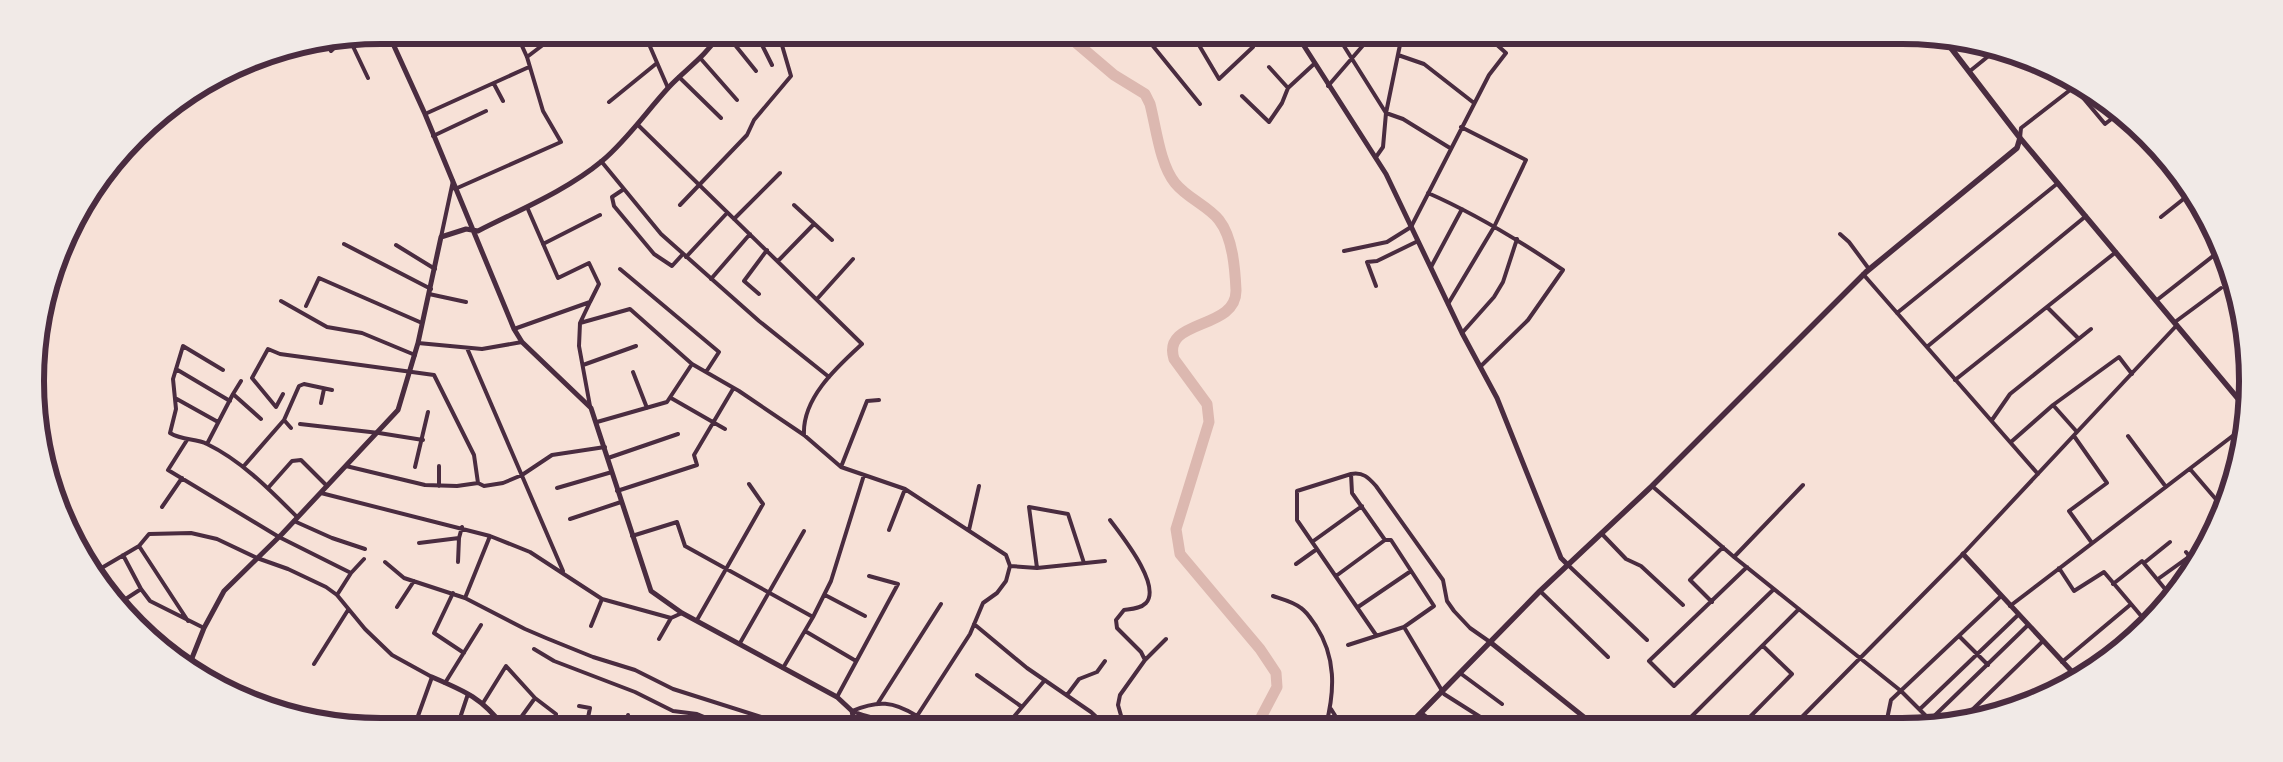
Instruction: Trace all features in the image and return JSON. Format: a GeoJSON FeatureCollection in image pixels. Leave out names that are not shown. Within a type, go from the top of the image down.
{"type":"FeatureCollection","features":[{"type":"Feature","properties":{"kind":"main road"},"geometry":{"type":"LineString","coordinates":[[1951,48],[2020,138],[2239,398]]}},
{"type":"Feature","properties":{"kind":"main road"},"geometry":{"type":"LineString","coordinates":[[1416,718],[1540,591],[1652,486],[1863,274],[2017,148],[2020,138]]}},
{"type":"Feature","properties":{"kind":"street"},"geometry":{"type":"LineString","coordinates":[[357,44],[353,46],[368,78]]}},
{"type":"Feature","properties":{"kind":"street"},"geometry":{"type":"LineString","coordinates":[[394,44],[514,329],[522,342],[590,408]]}},
{"type":"Feature","properties":{"kind":"street"},"geometry":{"type":"LineString","coordinates":[[455,189],[561,142],[543,111],[528,67],[527,57],[521,44]]}},
{"type":"Feature","properties":{"kind":"street"},"geometry":{"type":"LineString","coordinates":[[527,57],[544,44]]}},
{"type":"Feature","properties":{"kind":"street"},"geometry":{"type":"LineString","coordinates":[[649,44],[668,88]]}},
{"type":"Feature","properties":{"kind":"street"},"geometry":{"type":"LineString","coordinates":[[441,238],[466,228],[478,231],[576,179],[602,161],[638,125],[668,88],[701,59],[712,44]]}},
{"type":"Feature","properties":{"kind":"street"},"geometry":{"type":"LineString","coordinates":[[734,44],[756,71]]}},
{"type":"Feature","properties":{"kind":"street"},"geometry":{"type":"LineString","coordinates":[[761,44],[772,65]]}},
{"type":"Feature","properties":{"kind":"street"},"geometry":{"type":"LineString","coordinates":[[680,205],[748,135],[754,120],[791,76],[781,44]]}},
{"type":"Feature","properties":{"kind":"street"},"geometry":{"type":"LineString","coordinates":[[1151,44],[1200,104]]}},
{"type":"Feature","properties":{"kind":"street"},"geometry":{"type":"LineString","coordinates":[[1198,44],[1219,79],[1253,47],[1251,44]]}},
{"type":"Feature","properties":{"kind":"street"},"geometry":{"type":"LineString","coordinates":[[1302,44],[1376,157],[1462,333],[1481,366],[1513,436],[1561,558],[1647,640]]}},
{"type":"Feature","properties":{"kind":"street"},"geometry":{"type":"LineString","coordinates":[[1342,44],[1386,113],[1403,119],[1450,148]]}},
{"type":"Feature","properties":{"kind":"street"},"geometry":{"type":"LineString","coordinates":[[1328,86],[1364,44]]}},
{"type":"Feature","properties":{"kind":"street"},"geometry":{"type":"LineString","coordinates":[[1376,157],[1383,147],[1386,113],[1400,44]]}},
{"type":"Feature","properties":{"kind":"street"},"geometry":{"type":"LineString","coordinates":[[1344,252],[1386,242],[1411,227],[1489,75],[1506,53],[1496,44]]}},
{"type":"Feature","properties":{"kind":"street"},"geometry":{"type":"LineString","coordinates":[[331,51],[335,47]]}},
{"type":"Feature","properties":{"kind":"street"},"geometry":{"type":"LineString","coordinates":[[1398,55],[1424,64],[1474,103]]}},
{"type":"Feature","properties":{"kind":"street"},"geometry":{"type":"LineString","coordinates":[[1970,71],[1990,55]]}},
{"type":"Feature","properties":{"kind":"street"},"geometry":{"type":"LineString","coordinates":[[701,59],[737,100]]}},
{"type":"Feature","properties":{"kind":"street"},"geometry":{"type":"LineString","coordinates":[[610,102],[657,63]]}},
{"type":"Feature","properties":{"kind":"street"},"geometry":{"type":"LineString","coordinates":[[1242,96],[1269,122],[1282,103],[1288,88],[1314,64]]}},
{"type":"Feature","properties":{"kind":"street"},"geometry":{"type":"LineString","coordinates":[[425,114],[528,67]]}},
{"type":"Feature","properties":{"kind":"street"},"geometry":{"type":"LineString","coordinates":[[1269,67],[1288,88]]}},
{"type":"Feature","properties":{"kind":"street"},"geometry":{"type":"LineString","coordinates":[[679,78],[721,118]]}},
{"type":"Feature","properties":{"kind":"street"},"geometry":{"type":"LineString","coordinates":[[494,84],[502,101]]}},
{"type":"Feature","properties":{"kind":"street"},"geometry":{"type":"LineString","coordinates":[[2020,138],[2021,128],[2071,89]]}},
{"type":"Feature","properties":{"kind":"street"},"geometry":{"type":"LineString","coordinates":[[2082,96],[2105,124],[2113,118]]}},
{"type":"Feature","properties":{"kind":"street"},"geometry":{"type":"LineString","coordinates":[[433,136],[486,111]]}},
{"type":"Feature","properties":{"kind":"street"},"geometry":{"type":"LineString","coordinates":[[638,125],[862,344],[829,378],[806,412],[803,423],[804,435]]}},
{"type":"Feature","properties":{"kind":"street"},"geometry":{"type":"LineString","coordinates":[[1448,304],[1494,227],[1526,160],[1461,128]]}},
{"type":"Feature","properties":{"kind":"street"},"geometry":{"type":"LineString","coordinates":[[602,161],[661,234],[759,321],[829,378]]}},
{"type":"Feature","properties":{"kind":"street"},"geometry":{"type":"LineString","coordinates":[[734,219],[780,173]]}},
{"type":"Feature","properties":{"kind":"street"},"geometry":{"type":"LineString","coordinates":[[191,659],[204,628],[224,591],[379,433],[398,410],[411,372],[436,269],[453,181]]}},
{"type":"Feature","properties":{"kind":"street"},"geometry":{"type":"LineString","coordinates":[[1898,313],[2058,183]]}},
{"type":"Feature","properties":{"kind":"street"},"geometry":{"type":"LineString","coordinates":[[624,189],[612,197],[614,206],[654,254],[672,266],[728,213]]}},
{"type":"Feature","properties":{"kind":"street"},"geometry":{"type":"LineString","coordinates":[[1428,193],[1462,209],[1517,240],[1563,270],[1528,320],[1481,366]]}},
{"type":"Feature","properties":{"kind":"street"},"geometry":{"type":"LineString","coordinates":[[2161,217],[2185,199]]}},
{"type":"Feature","properties":{"kind":"street"},"geometry":{"type":"LineString","coordinates":[[794,205],[832,240]]}},
{"type":"Feature","properties":{"kind":"street"},"geometry":{"type":"LineString","coordinates":[[527,206],[558,278],[589,263],[600,284],[580,323],[578,335],[590,408],[597,422],[650,592],[682,612],[837,697],[852,711],[869,718]]}},
{"type":"Feature","properties":{"kind":"street"},"geometry":{"type":"LineString","coordinates":[[1431,267],[1462,209]]}},
{"type":"Feature","properties":{"kind":"street"},"geometry":{"type":"LineString","coordinates":[[543,244],[600,215]]}},
{"type":"Feature","properties":{"kind":"street"},"geometry":{"type":"LineString","coordinates":[[1928,346],[2086,216]]}},
{"type":"Feature","properties":{"kind":"street"},"geometry":{"type":"LineString","coordinates":[[778,261],[814,224]]}},
{"type":"Feature","properties":{"kind":"street"},"geometry":{"type":"LineString","coordinates":[[712,279],[750,234]]}},
{"type":"Feature","properties":{"kind":"street"},"geometry":{"type":"LineString","coordinates":[[1840,234],[1849,242],[1869,269]]}},
{"type":"Feature","properties":{"kind":"street"},"geometry":{"type":"LineString","coordinates":[[1462,333],[1494,297],[1503,282],[1517,240]]}},
{"type":"Feature","properties":{"kind":"street"},"geometry":{"type":"LineString","coordinates":[[1376,286],[1367,262],[1376,260],[1418,241]]}},
{"type":"Feature","properties":{"kind":"street"},"geometry":{"type":"LineString","coordinates":[[344,244],[430,291],[466,302]]}},
{"type":"Feature","properties":{"kind":"street"},"geometry":{"type":"LineString","coordinates":[[396,245],[436,269]]}},
{"type":"Feature","properties":{"kind":"street"},"geometry":{"type":"LineString","coordinates":[[759,294],[744,281],[767,250]]}},
{"type":"Feature","properties":{"kind":"street"},"geometry":{"type":"LineString","coordinates":[[1955,380],[2116,252]]}},
{"type":"Feature","properties":{"kind":"street"},"geometry":{"type":"LineString","coordinates":[[2157,300],[2215,254]]}},
{"type":"Feature","properties":{"kind":"street"},"geometry":{"type":"LineString","coordinates":[[817,299],[853,259]]}},
{"type":"Feature","properties":{"kind":"street"},"geometry":{"type":"LineString","coordinates":[[620,269],[719,352],[706,372]]}},
{"type":"Feature","properties":{"kind":"street"},"geometry":{"type":"LineString","coordinates":[[1863,274],[1928,346],[1955,380],[2012,442],[2038,474]]}},
{"type":"Feature","properties":{"kind":"street"},"geometry":{"type":"LineString","coordinates":[[306,306],[319,278],[422,323]]}},
{"type":"Feature","properties":{"kind":"street"},"geometry":{"type":"LineString","coordinates":[[1801,718],[1963,554],[2132,374],[2177,323],[2221,288]]}},
{"type":"Feature","properties":{"kind":"street"},"geometry":{"type":"LineString","coordinates":[[281,301],[327,327],[362,333],[415,355]]}},
{"type":"Feature","properties":{"kind":"street"},"geometry":{"type":"LineString","coordinates":[[514,329],[590,302]]}},
{"type":"Feature","properties":{"kind":"street"},"geometry":{"type":"LineString","coordinates":[[2046,307],[2078,338]]}},
{"type":"Feature","properties":{"kind":"street"},"geometry":{"type":"LineString","coordinates":[[580,323],[630,309],[692,364],[804,435],[841,467],[905,489],[1006,555],[1010,566],[1006,581],[997,592],[983,603],[970,634],[917,716],[902,707],[878,703],[852,711]]}},
{"type":"Feature","properties":{"kind":"street"},"geometry":{"type":"LineString","coordinates":[[1992,420],[2010,394],[2091,329]]}},
{"type":"Feature","properties":{"kind":"street"},"geometry":{"type":"LineString","coordinates":[[418,343],[482,349],[522,342]]}},
{"type":"Feature","properties":{"kind":"street"},"geometry":{"type":"LineString","coordinates":[[223,370],[183,346],[173,379],[176,409],[170,433],[187,440],[207,444],[243,468],[268,488],[295,519],[332,538],[365,549]]}},
{"type":"Feature","properties":{"kind":"street"},"geometry":{"type":"LineString","coordinates":[[583,365],[636,346]]}},
{"type":"Feature","properties":{"kind":"street"},"geometry":{"type":"LineString","coordinates":[[467,348],[490,408],[522,475],[564,573]]}},
{"type":"Feature","properties":{"kind":"street"},"geometry":{"type":"LineString","coordinates":[[283,394],[276,407],[252,378],[268,349],[280,354],[434,375],[438,379],[474,455],[478,484]]}},
{"type":"Feature","properties":{"kind":"street"},"geometry":{"type":"LineString","coordinates":[[2012,442],[2053,405],[2119,357],[2132,374]]}},
{"type":"Feature","properties":{"kind":"street"},"geometry":{"type":"LineString","coordinates":[[597,422],[667,402],[692,364]]}},
{"type":"Feature","properties":{"kind":"street"},"geometry":{"type":"LineString","coordinates":[[176,369],[230,402]]}},
{"type":"Feature","properties":{"kind":"street"},"geometry":{"type":"LineString","coordinates":[[633,372],[647,408]]}},
{"type":"Feature","properties":{"kind":"street"},"geometry":{"type":"LineString","coordinates":[[207,444],[241,381]]}},
{"type":"Feature","properties":{"kind":"street"},"geometry":{"type":"LineString","coordinates":[[243,468],[284,420],[299,386],[304,384],[332,390]]}},
{"type":"Feature","properties":{"kind":"street"},"geometry":{"type":"LineString","coordinates":[[321,403],[324,389]]}},
{"type":"Feature","properties":{"kind":"street"},"geometry":{"type":"LineString","coordinates":[[617,491],[697,465],[694,455],[733,389]]}},
{"type":"Feature","properties":{"kind":"street"},"geometry":{"type":"LineString","coordinates":[[233,394],[261,419]]}},
{"type":"Feature","properties":{"kind":"street"},"geometry":{"type":"LineString","coordinates":[[175,398],[218,422]]}},
{"type":"Feature","properties":{"kind":"street"},"geometry":{"type":"LineString","coordinates":[[671,398],[725,429]]}},
{"type":"Feature","properties":{"kind":"street"},"geometry":{"type":"LineString","coordinates":[[841,467],[867,401],[879,400]]}},
{"type":"Feature","properties":{"kind":"street"},"geometry":{"type":"LineString","coordinates":[[2053,405],[2076,434],[2107,483],[2069,511],[2092,543]]}},
{"type":"Feature","properties":{"kind":"street"},"geometry":{"type":"LineString","coordinates":[[415,467],[423,440],[428,412]]}},
{"type":"Feature","properties":{"kind":"street"},"geometry":{"type":"LineString","coordinates":[[284,420],[291,428]]}},
{"type":"Feature","properties":{"kind":"street"},"geometry":{"type":"LineString","coordinates":[[300,424],[423,440]]}},
{"type":"Feature","properties":{"kind":"street"},"geometry":{"type":"LineString","coordinates":[[608,458],[678,434]]}},
{"type":"Feature","properties":{"kind":"street"},"geometry":{"type":"LineString","coordinates":[[2010,606],[2235,434]]}},
{"type":"Feature","properties":{"kind":"street"},"geometry":{"type":"LineString","coordinates":[[2128,436],[2166,487]]}},
{"type":"Feature","properties":{"kind":"street"},"geometry":{"type":"LineString","coordinates":[[187,440],[168,470],[236,509],[279,537],[351,573]]}},
{"type":"Feature","properties":{"kind":"street"},"geometry":{"type":"LineString","coordinates":[[346,466],[425,485],[478,484],[484,486],[504,483],[522,475],[552,455],[605,447]]}},
{"type":"Feature","properties":{"kind":"street"},"geometry":{"type":"LineString","coordinates":[[268,488],[292,461],[301,460],[328,486]]}},
{"type":"Feature","properties":{"kind":"street"},"geometry":{"type":"LineString","coordinates":[[439,466],[439,486]]}},
{"type":"Feature","properties":{"kind":"street"},"geometry":{"type":"LineString","coordinates":[[2190,469],[2217,501]]}},
{"type":"Feature","properties":{"kind":"street"},"geometry":{"type":"LineString","coordinates":[[557,488],[612,472]]}},
{"type":"Feature","properties":{"kind":"street"},"geometry":{"type":"LineString","coordinates":[[1351,474],[1352,493],[1385,540]]}},
{"type":"Feature","properties":{"kind":"street"},"geometry":{"type":"LineString","coordinates":[[1376,635],[1297,520],[1297,491],[1351,474],[1368,476],[1443,580],[1447,601],[1454,611],[1470,628],[1585,718]]}},
{"type":"Feature","properties":{"kind":"street"},"geometry":{"type":"LineString","coordinates":[[783,668],[825,594],[864,475]]}},
{"type":"Feature","properties":{"kind":"street"},"geometry":{"type":"LineString","coordinates":[[162,507],[182,478]]}},
{"type":"Feature","properties":{"kind":"street"},"geometry":{"type":"LineString","coordinates":[[697,620],[763,504],[749,484]]}},
{"type":"Feature","properties":{"kind":"street"},"geometry":{"type":"LineString","coordinates":[[1734,557],[1803,485]]}},
{"type":"Feature","properties":{"kind":"street"},"geometry":{"type":"LineString","coordinates":[[969,530],[979,486]]}},
{"type":"Feature","properties":{"kind":"street"},"geometry":{"type":"LineString","coordinates":[[1652,486],[1734,557],[1901,691],[1928,717]]}},
{"type":"Feature","properties":{"kind":"street"},"geometry":{"type":"LineString","coordinates":[[889,530],[905,489]]}},
{"type":"Feature","properties":{"kind":"street"},"geometry":{"type":"LineString","coordinates":[[321,493],[462,527],[490,536],[523,548],[602,599],[671,618]]}},
{"type":"Feature","properties":{"kind":"street"},"geometry":{"type":"LineString","coordinates":[[570,519],[621,502]]}},
{"type":"Feature","properties":{"kind":"street"},"geometry":{"type":"LineString","coordinates":[[1312,542],[1362,506]]}},
{"type":"Feature","properties":{"kind":"street"},"geometry":{"type":"LineString","coordinates":[[1037,568],[1029,507],[1068,514],[1084,563]]}},
{"type":"Feature","properties":{"kind":"street"},"geometry":{"type":"LineString","coordinates":[[1110,520],[1141,565],[1148,581],[1150,595],[1147,602],[1140,607],[1124,610],[1116,620],[1117,628],[1141,652],[1145,660]]}},
{"type":"Feature","properties":{"kind":"street"},"geometry":{"type":"LineString","coordinates":[[632,536],[677,522],[685,546],[813,617]]}},
{"type":"Feature","properties":{"kind":"street"},"geometry":{"type":"LineString","coordinates":[[458,562],[459,538],[462,527]]}},
{"type":"Feature","properties":{"kind":"street"},"geometry":{"type":"LineString","coordinates":[[740,643],[804,532]]}},
{"type":"Feature","properties":{"kind":"street"},"geometry":{"type":"LineString","coordinates":[[101,568],[139,546],[149,534],[191,533],[217,539],[257,558],[288,569],[337,595],[348,610],[392,655],[468,694],[494,712],[497,718]]}},
{"type":"Feature","properties":{"kind":"street"},"geometry":{"type":"LineString","coordinates":[[1602,534],[1626,559],[1641,566],[1683,605]]}},
{"type":"Feature","properties":{"kind":"street"},"geometry":{"type":"LineString","coordinates":[[465,598],[490,536]]}},
{"type":"Feature","properties":{"kind":"street"},"geometry":{"type":"LineString","coordinates":[[419,543],[459,538]]}},
{"type":"Feature","properties":{"kind":"street"},"geometry":{"type":"LineString","coordinates":[[1336,576],[1385,540],[1391,540],[1434,606],[1404,627],[1348,645]]}},
{"type":"Feature","properties":{"kind":"street"},"geometry":{"type":"LineString","coordinates":[[2113,584],[2170,542]]}},
{"type":"Feature","properties":{"kind":"street"},"geometry":{"type":"LineString","coordinates":[[139,546],[188,621]]}},
{"type":"Feature","properties":{"kind":"street"},"geometry":{"type":"LineString","coordinates":[[1712,602],[1690,580],[1723,547]]}},
{"type":"Feature","properties":{"kind":"street"},"geometry":{"type":"LineString","coordinates":[[1296,564],[1317,549]]}},
{"type":"Feature","properties":{"kind":"street"},"geometry":{"type":"LineString","coordinates":[[2158,579],[2190,556],[2186,552]]}},
{"type":"Feature","properties":{"kind":"street"},"geometry":{"type":"LineString","coordinates":[[123,554],[150,601],[204,628]]}},
{"type":"Feature","properties":{"kind":"street"},"geometry":{"type":"LineString","coordinates":[[1963,554],[2042,642],[2072,672]]}},
{"type":"Feature","properties":{"kind":"street"},"geometry":{"type":"LineString","coordinates":[[337,595],[351,573],[364,560]]}},
{"type":"Feature","properties":{"kind":"street"},"geometry":{"type":"LineString","coordinates":[[1010,566],[1037,568],[1106,561]]}},
{"type":"Feature","properties":{"kind":"street"},"geometry":{"type":"LineString","coordinates":[[385,562],[404,578],[465,598],[525,629],[593,657],[635,670],[673,688],[765,718]]}},
{"type":"Feature","properties":{"kind":"street"},"geometry":{"type":"LineString","coordinates":[[2144,563],[2166,590]]}},
{"type":"Feature","properties":{"kind":"street"},"geometry":{"type":"LineString","coordinates":[[1747,567],[1649,661],[1674,686],[1774,589]]}},
{"type":"Feature","properties":{"kind":"street"},"geometry":{"type":"LineString","coordinates":[[2059,568],[2074,591],[2104,572],[2142,617]]}},
{"type":"Feature","properties":{"kind":"street"},"geometry":{"type":"LineString","coordinates":[[1358,607],[1411,571]]}},
{"type":"Feature","properties":{"kind":"street"},"geometry":{"type":"LineString","coordinates":[[837,697],[898,584],[870,576]]}},
{"type":"Feature","properties":{"kind":"street"},"geometry":{"type":"LineString","coordinates":[[397,607],[414,581]]}},
{"type":"Feature","properties":{"kind":"street"},"geometry":{"type":"LineString","coordinates":[[124,600],[142,589]]}},
{"type":"Feature","properties":{"kind":"street"},"geometry":{"type":"LineString","coordinates":[[1540,591],[1608,658]]}},
{"type":"Feature","properties":{"kind":"street"},"geometry":{"type":"LineString","coordinates":[[453,593],[434,633],[464,653]]}},
{"type":"Feature","properties":{"kind":"street"},"geometry":{"type":"LineString","coordinates":[[825,594],[865,616]]}},
{"type":"Feature","properties":{"kind":"street"},"geometry":{"type":"LineString","coordinates":[[1273,596],[1300,607],[1308,614],[1325,640],[1331,660],[1333,682],[1328,718]]}},
{"type":"Feature","properties":{"kind":"street"},"geometry":{"type":"LineString","coordinates":[[1887,718],[1891,700],[2001,596]]}},
{"type":"Feature","properties":{"kind":"street"},"geometry":{"type":"LineString","coordinates":[[591,626],[602,599]]}},
{"type":"Feature","properties":{"kind":"street"},"geometry":{"type":"LineString","coordinates":[[878,703],[941,604]]}},
{"type":"Feature","properties":{"kind":"street"},"geometry":{"type":"LineString","coordinates":[[2062,662],[2130,605]]}},
{"type":"Feature","properties":{"kind":"street"},"geometry":{"type":"LineString","coordinates":[[1688,718],[1799,609]]}},
{"type":"Feature","properties":{"kind":"street"},"geometry":{"type":"LineString","coordinates":[[314,664],[348,610]]}},
{"type":"Feature","properties":{"kind":"street"},"geometry":{"type":"LineString","coordinates":[[659,639],[671,618],[682,612]]}},
{"type":"Feature","properties":{"kind":"street"},"geometry":{"type":"LineString","coordinates":[[1920,709],[2018,615]]}},
{"type":"Feature","properties":{"kind":"street"},"geometry":{"type":"LineString","coordinates":[[974,624],[1096,718]]}},
{"type":"Feature","properties":{"kind":"street"},"geometry":{"type":"LineString","coordinates":[[446,683],[481,625]]}},
{"type":"Feature","properties":{"kind":"street"},"geometry":{"type":"LineString","coordinates":[[1933,717],[2028,625]]}},
{"type":"Feature","properties":{"kind":"street"},"geometry":{"type":"LineString","coordinates":[[1404,627],[1444,694],[1482,718]]}},
{"type":"Feature","properties":{"kind":"street"},"geometry":{"type":"LineString","coordinates":[[805,630],[856,661]]}},
{"type":"Feature","properties":{"kind":"street"},"geometry":{"type":"LineString","coordinates":[[1959,636],[1988,664]]}},
{"type":"Feature","properties":{"kind":"street"},"geometry":{"type":"LineString","coordinates":[[1122,718],[1118,705],[1120,695],[1145,660],[1166,639]]}},
{"type":"Feature","properties":{"kind":"street"},"geometry":{"type":"LineString","coordinates":[[1971,711],[2042,642]]}},
{"type":"Feature","properties":{"kind":"street"},"geometry":{"type":"LineString","coordinates":[[1749,718],[1792,674],[1763,646]]}},
{"type":"Feature","properties":{"kind":"street"},"geometry":{"type":"LineString","coordinates":[[534,648],[554,661],[634,692],[673,711],[697,714],[707,718]]}},
{"type":"Feature","properties":{"kind":"street"},"geometry":{"type":"LineString","coordinates":[[1067,695],[1080,679],[1097,672],[1105,661]]}},
{"type":"Feature","properties":{"kind":"street"},"geometry":{"type":"LineString","coordinates":[[483,703],[506,666],[534,698],[556,714]]}},
{"type":"Feature","properties":{"kind":"street"},"geometry":{"type":"LineString","coordinates":[[1460,673],[1502,704]]}},
{"type":"Feature","properties":{"kind":"street"},"geometry":{"type":"LineString","coordinates":[[977,675],[1022,707]]}},
{"type":"Feature","properties":{"kind":"street"},"geometry":{"type":"LineString","coordinates":[[417,718],[432,677]]}},
{"type":"Feature","properties":{"kind":"street"},"geometry":{"type":"LineString","coordinates":[[1013,718],[1045,680]]}},
{"type":"Feature","properties":{"kind":"street"},"geometry":{"type":"LineString","coordinates":[[460,718],[468,694]]}},
{"type":"Feature","properties":{"kind":"street"},"geometry":{"type":"LineString","coordinates":[[520,718],[534,698]]}},
{"type":"Feature","properties":{"kind":"street"},"geometry":{"type":"LineString","coordinates":[[579,706],[590,708],[588,718]]}},
{"type":"Feature","properties":{"kind":"street"},"geometry":{"type":"LineString","coordinates":[[1330,708],[1336,718]]}},
{"type":"Feature","properties":{"kind":"street"},"geometry":{"type":"LineString","coordinates":[[852,711],[853,718]]}},
{"type":"Feature","properties":{"kind":"street"},"geometry":{"type":"LineString","coordinates":[[1421,713],[1428,718]]}},
{"type":"Feature","properties":{"kind":"waterway"},"geometry":{"type":"LineString","coordinates":[[1078,44],[1114,75],[1145,94],[1150,104],[1162,156],[1170,175],[1180,188],[1219,220],[1224,227],[1230,245],[1234,263],[1236,290],[1233,303],[1225,312],[1178,337],[1173,346],[1174,359],[1207,404],[1209,422],[1176,529],[1180,554],[1260,649],[1276,673],[1277,687],[1261,718]]}},
{"type":"Feature","properties":{"kind":"railway"},"geometry":{"type":"LineString","coordinates":[[240,687],[268,698]]}}]}
